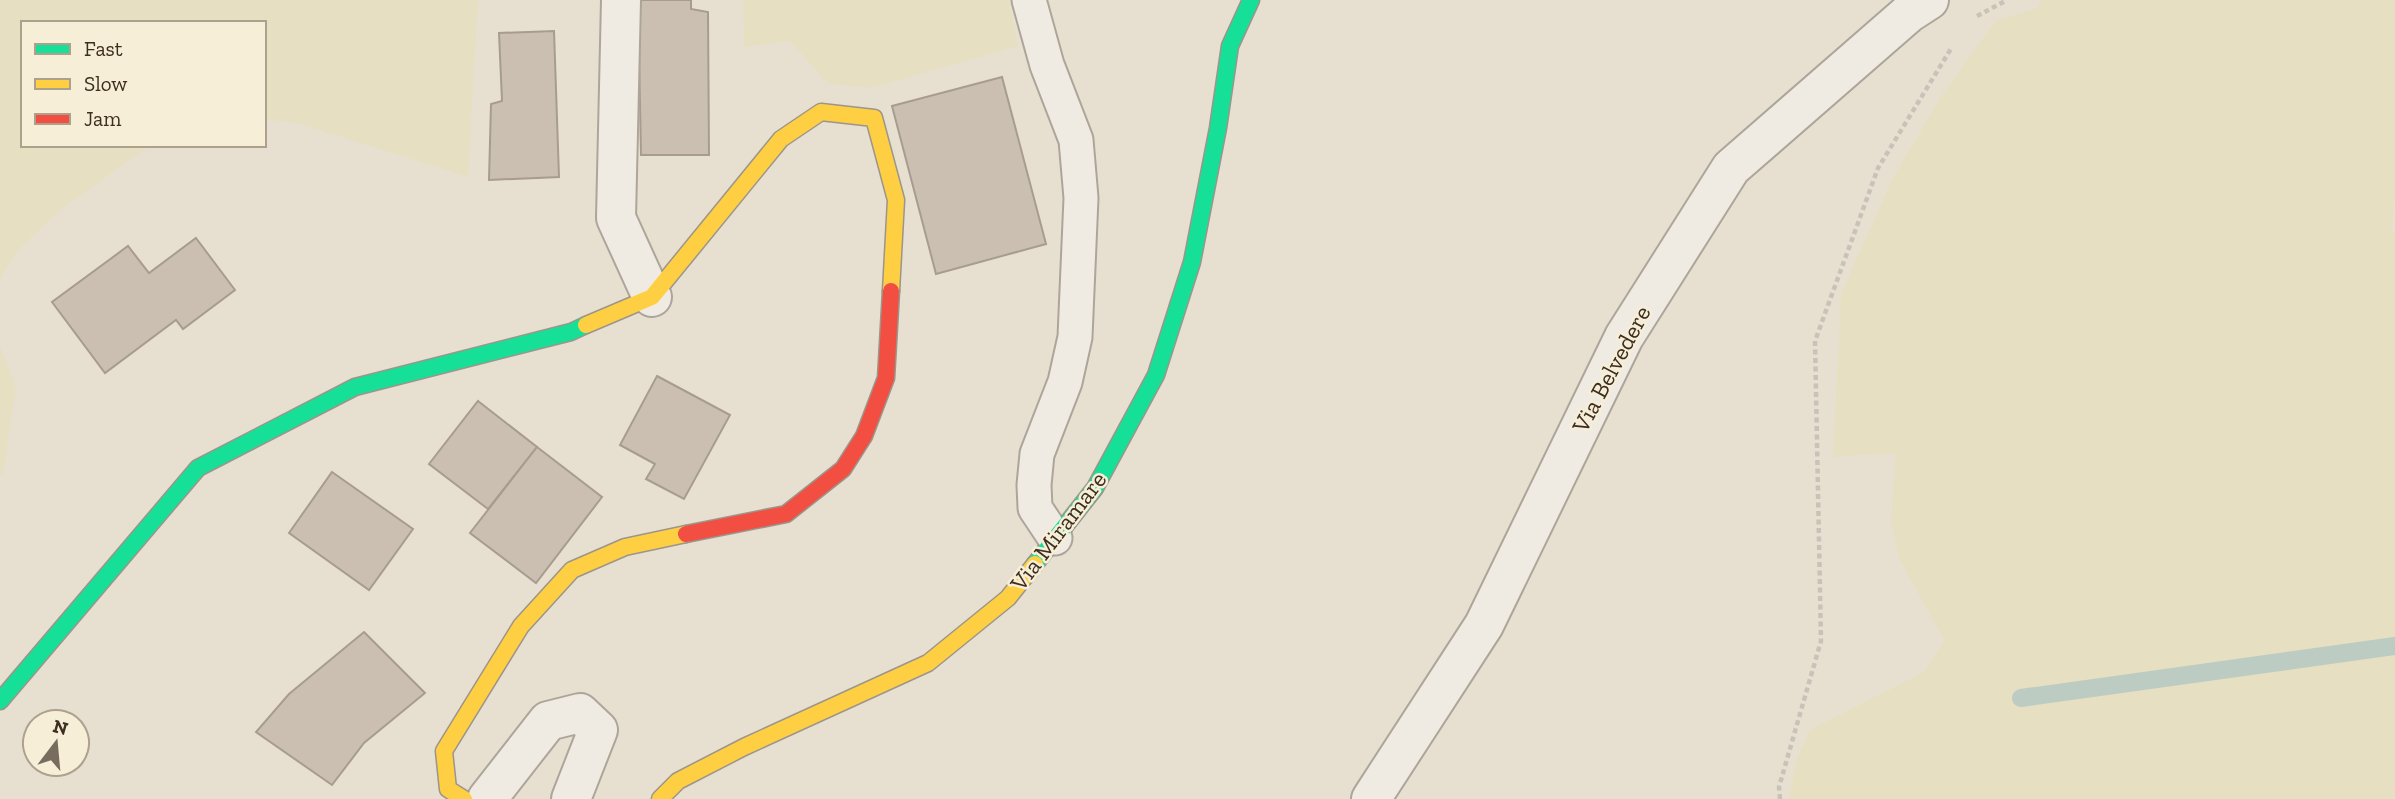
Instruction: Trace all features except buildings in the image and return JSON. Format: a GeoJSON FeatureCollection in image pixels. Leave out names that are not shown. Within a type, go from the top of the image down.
{"type":"FeatureCollection","features":[{"type":"Feature","properties":{"kind":"street"},"geometry":{"type":"LineString","coordinates":[[621,0],[616,218],[652,298]]}},
{"type":"Feature","properties":{"kind":"street","name":"Via Miramare"},"geometry":{"type":"LineString","coordinates":[[660,799],[678,781],[744,747],[928,663],[1008,598],[1095,488],[1156,374],[1192,262],[1218,128],[1230,46],[1251,0]]}},
{"type":"Feature","properties":{"kind":"street","name":"Via Belvedere"},"geometry":{"type":"LineString","coordinates":[[1371,799],[1484,625],[1624,337],[1731,168],[1909,13],[1928,0]]}},
{"type":"Feature","properties":{"kind":"street"},"geometry":{"type":"LineString","coordinates":[[0,701],[198,468],[355,387],[572,332],[652,298],[781,139],[821,111],[874,118],[896,200],[886,378],[864,436],[844,470],[786,513],[625,547],[572,570],[521,626],[444,751],[448,789],[464,799]]}},
{"type":"Feature","properties":{"kind":"street"},"geometry":{"type":"LineString","coordinates":[[487,799],[548,721],[580,713],[598,730],[571,799]]}},
{"type":"Feature","properties":{"kind":"lane"},"geometry":{"type":"LineString","coordinates":[[1029,0],[1047,65],[1076,140],[1081,198],[1075,337],[1065,382],[1037,454],[1034,485],[1035,508],[1055,538]]}},
{"type":"Feature","properties":{"kind":"path"},"geometry":{"type":"LineString","coordinates":[[1969,20],[2007,0]]}},
{"type":"Feature","properties":{"kind":"path"},"geometry":{"type":"LineString","coordinates":[[1780,799],[1779,787],[1821,641],[1815,341],[1878,168],[1955,43]]}},
{"type":"Feature","properties":{"kind":"shaded area"},"geometry":{"type":"Polygon","coordinates":[[[0,0],[478,0],[468,177],[300,124],[266,119],[266,21],[21,21],[21,147],[147,147],[61,210],[17,251],[0,280],[0,0]]]}},
{"type":"Feature","properties":{"kind":"shaded area"},"geometry":{"type":"Polygon","coordinates":[[[743,0],[1009,0],[1018,46],[871,88],[828,84],[790,41],[744,47],[743,0]]]}},
{"type":"Feature","properties":{"kind":"shaded area"},"geometry":{"type":"Polygon","coordinates":[[[2042,0],[2395,0],[2395,195],[2392,229],[2395,235],[2395,799],[1789,799],[1797,758],[1810,730],[1924,672],[1944,640],[1900,560],[1891,525],[1895,453],[1833,457],[1841,294],[1893,178],[1940,98],[1996,20],[2037,8],[2042,0]]]}},
{"type":"Feature","properties":{"kind":"shaded area"},"geometry":{"type":"Polygon","coordinates":[[[0,346],[16,387],[3,475],[0,474],[0,346]]]}},
{"type":"Feature","properties":{"kind":"waterway"},"geometry":{"type":"LineString","coordinates":[[2021,698],[2395,646]]}},
{"type":"Feature","properties":{"kind":"traffic: fast"},"geometry":{"type":"LineString","coordinates":[[1035,564],[1095,488],[1156,375],[1192,262],[1218,128],[1230,46],[1251,0]]}},
{"type":"Feature","properties":{"kind":"traffic: fast"},"geometry":{"type":"LineString","coordinates":[[0,701],[198,468],[355,387],[571,332],[586,325]]}},
{"type":"Feature","properties":{"kind":"traffic: slow"},"geometry":{"type":"LineString","coordinates":[[586,325],[652,297],[781,139],[821,112],[874,118],[896,200],[891,291]]}},
{"type":"Feature","properties":{"kind":"traffic: slow"},"geometry":{"type":"LineString","coordinates":[[464,799],[448,789],[444,751],[521,626],[572,570],[625,547],[686,534]]}},
{"type":"Feature","properties":{"kind":"traffic: slow"},"geometry":{"type":"LineString","coordinates":[[660,799],[678,781],[744,747],[928,663],[1008,598],[1035,564]]}},
{"type":"Feature","properties":{"kind":"traffic: jam"},"geometry":{"type":"LineString","coordinates":[[686,534],[786,514],[843,469],[864,436],[886,378],[891,291]]}}]}
